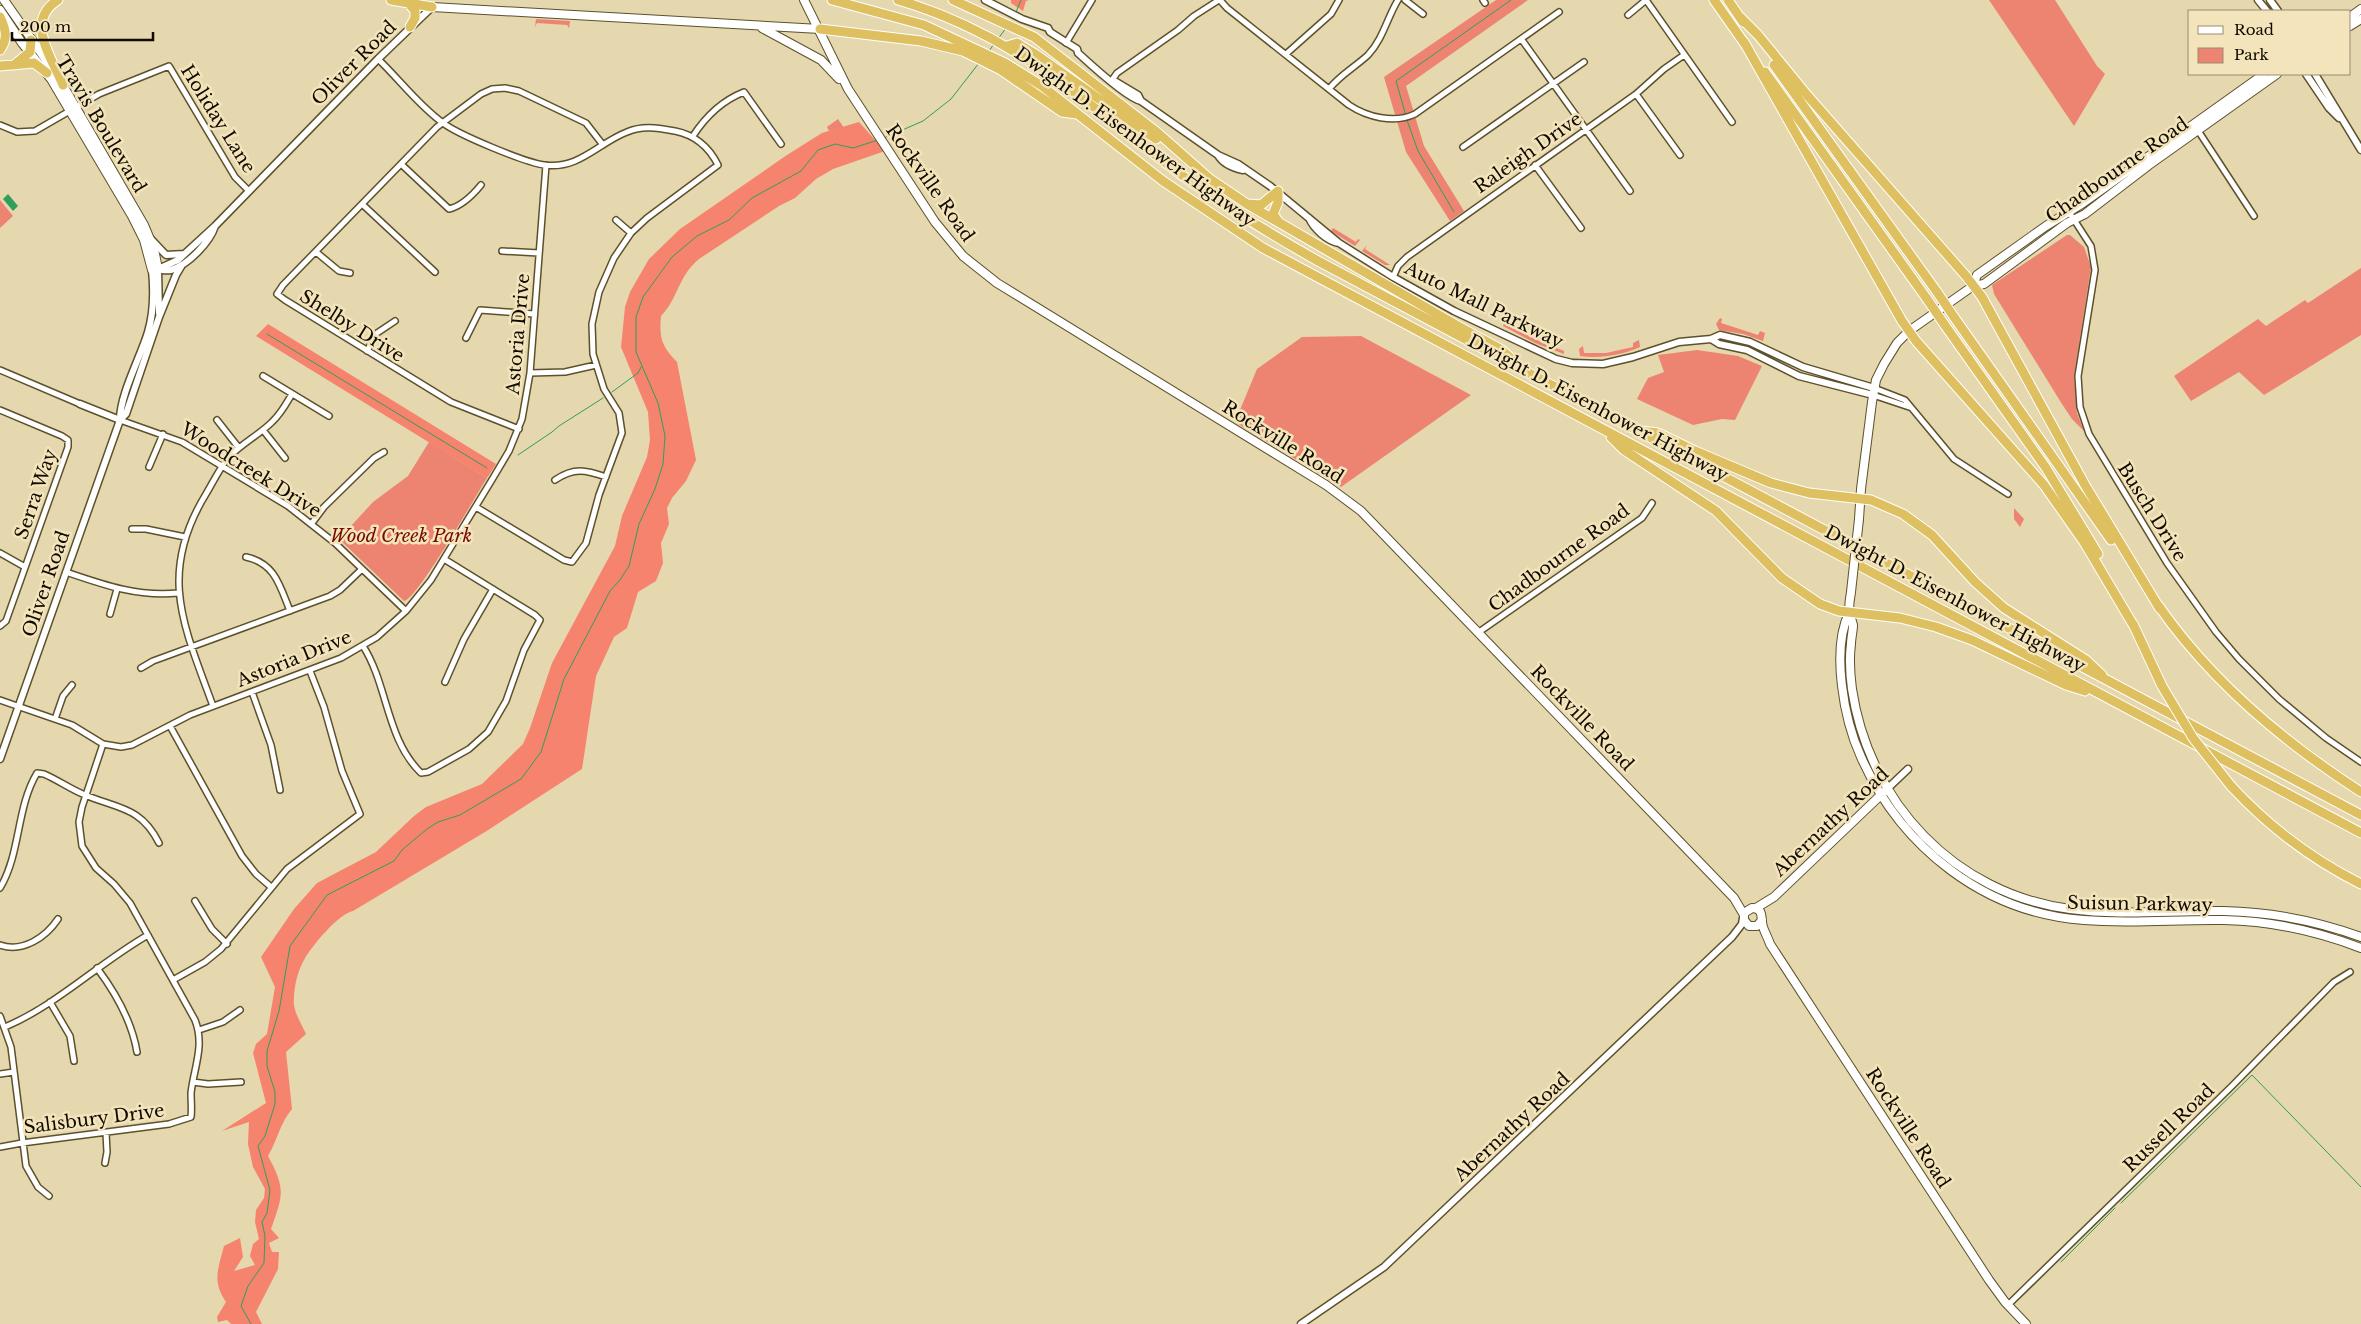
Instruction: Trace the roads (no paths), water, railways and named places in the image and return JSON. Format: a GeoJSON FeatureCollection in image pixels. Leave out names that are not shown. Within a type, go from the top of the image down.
{"type":"FeatureCollection","features":[{"type":"Feature","properties":{"kind":"highway"},"geometry":{"type":"LineString","coordinates":[[58,0],[45,11],[42,19],[41,33],[63,85]]}},
{"type":"Feature","properties":{"kind":"highway"},"geometry":{"type":"LineString","coordinates":[[391,0],[432,7]]}},
{"type":"Feature","properties":{"kind":"highway","name":"Dwight D. Eisenhower Highway"},"geometry":{"type":"LineString","coordinates":[[832,0],[917,22],[1042,86],[1163,181],[1263,248],[2361,833]]}},
{"type":"Feature","properties":{"kind":"highway","name":"Dwight D. Eisenhower Highway"},"geometry":{"type":"LineString","coordinates":[[898,0],[949,18],[1007,46],[1048,72],[1170,167],[1248,221],[1335,270],[2361,815]]}},
{"type":"Feature","properties":{"kind":"highway"},"geometry":{"type":"LineString","coordinates":[[954,0],[1018,29],[1045,46],[1123,105],[1218,185],[1247,204],[1502,350],[1519,367]]}},
{"type":"Feature","properties":{"kind":"highway"},"geometry":{"type":"LineString","coordinates":[[1714,0],[1927,299],[2070,505],[2106,570],[2162,686],[2193,738],[2230,786],[2255,811],[2301,849],[2361,884]]}},
{"type":"Feature","properties":{"kind":"highway"},"geometry":{"type":"LineString","coordinates":[[1728,0],[1937,292],[2160,609],[2206,662],[2256,712],[2298,747],[2361,792]]}},
{"type":"Feature","properties":{"kind":"highway"},"geometry":{"type":"LineString","coordinates":[[408,2],[415,11],[410,27]]}},
{"type":"Feature","properties":{"kind":"highway"},"geometry":{"type":"LineString","coordinates":[[1740,17],[1758,35],[1795,81],[1982,298],[2085,485],[2160,609]]}},
{"type":"Feature","properties":{"kind":"highway"},"geometry":{"type":"LineString","coordinates":[[0,18],[6,33],[0,50]]}},
{"type":"Feature","properties":{"kind":"highway"},"geometry":{"type":"LineString","coordinates":[[820,29],[921,41],[979,53]]}},
{"type":"Feature","properties":{"kind":"highway"},"geometry":{"type":"LineString","coordinates":[[14,65],[30,52],[31,40]]}},
{"type":"Feature","properties":{"kind":"highway"},"geometry":{"type":"LineString","coordinates":[[1744,42],[1755,65],[1909,331],[2044,485],[2084,542],[2135,628]]}},
{"type":"Feature","properties":{"kind":"highway"},"geometry":{"type":"LineString","coordinates":[[1007,46],[1017,43],[1035,54],[1193,164]]}},
{"type":"Feature","properties":{"kind":"highway"},"geometry":{"type":"LineString","coordinates":[[0,66],[34,63],[46,73]]}},
{"type":"Feature","properties":{"kind":"highway"},"geometry":{"type":"LineString","coordinates":[[1247,204],[1261,205],[1278,192]]}},
{"type":"Feature","properties":{"kind":"highway"},"geometry":{"type":"LineString","coordinates":[[1278,192],[1278,202],[1273,214],[1281,224]]}},
{"type":"Feature","properties":{"kind":"highway"},"geometry":{"type":"LineString","coordinates":[[1604,430],[1624,450],[1716,511],[1794,588],[1820,604],[1849,613],[1900,618],[1936,627],[1980,644],[2066,686],[2101,695]]}},
{"type":"Feature","properties":{"kind":"highway"},"geometry":{"type":"LineString","coordinates":[[1639,430],[1658,432],[1711,458],[1771,483],[1809,493],[1860,499],[1885,505],[1918,524],[2004,608],[2086,660],[2109,682]]}},
{"type":"Feature","properties":{"kind":"main road","name":"Rockville Road"},"geometry":{"type":"LineString","coordinates":[[804,0],[848,89],[940,229],[973,265],[1071,330],[1344,498],[1376,525],[1734,898],[1743,917]]}},
{"type":"Feature","properties":{"kind":"main road","name":"Travis Boulevard"},"geometry":{"type":"LineString","coordinates":[[5,2],[63,85],[73,110],[139,228],[155,270]]}},
{"type":"Feature","properties":{"kind":"main road"},"geometry":{"type":"LineString","coordinates":[[432,7],[820,29]]}},
{"type":"Feature","properties":{"kind":"main road","name":"Travis Boulevard"},"geometry":{"type":"LineString","coordinates":[[0,10],[73,110],[150,237],[155,270]]}},
{"type":"Feature","properties":{"kind":"main road"},"geometry":{"type":"LineString","coordinates":[[755,25],[821,60],[848,89]]}},
{"type":"Feature","properties":{"kind":"main road","name":"Chadbourne Road"},"geometry":{"type":"LineString","coordinates":[[1860,499],[1874,392],[1890,353],[1909,331],[1973,286],[1984,284],[2085,214],[2263,75]]}},
{"type":"Feature","properties":{"kind":"main road","name":"Chadbourne Road"},"geometry":{"type":"LineString","coordinates":[[1973,286],[1977,275],[2275,75]]}},
{"type":"Feature","properties":{"kind":"main road","name":"Suisun Parkway"},"geometry":{"type":"LineString","coordinates":[[1860,499],[1849,613],[1853,625],[1847,634],[1855,707],[1868,749],[1887,789],[1908,820],[1946,858],[1986,882],[2028,900],[2058,908],[2085,911],[2225,911],[2266,913],[2307,921],[2361,938]]}},
{"type":"Feature","properties":{"kind":"main road","name":"Suisun Parkway"},"geometry":{"type":"LineString","coordinates":[[1847,644],[1842,675],[1850,729],[1866,769],[1880,796],[1906,831],[1941,864],[1981,890],[2025,909],[2056,917],[2084,920],[2225,920],[2265,923],[2304,930],[2361,948]]}},
{"type":"Feature","properties":{"kind":"main road","name":"Abernathy Road"},"geometry":{"type":"LineString","coordinates":[[1754,908],[1774,897],[1887,789]]}},
{"type":"Feature","properties":{"kind":"main road","name":"Abernathy Road"},"geometry":{"type":"LineString","coordinates":[[1762,917],[1774,897]]}},
{"type":"Feature","properties":{"kind":"main road","name":"Rockville Road"},"geometry":{"type":"LineString","coordinates":[[1734,898],[1754,908]]}},
{"type":"Feature","properties":{"kind":"main road"},"geometry":{"type":"LineString","coordinates":[[1754,908],[1762,917],[1758,925],[1752,927],[1746,924],[1743,917],[1754,908]]}},
{"type":"Feature","properties":{"kind":"main road","name":"Rockville Road"},"geometry":{"type":"LineString","coordinates":[[1762,917],[1762,926],[1770,944],[1984,1273],[2008,1305],[2026,1324]]}},
{"type":"Feature","properties":{"kind":"main road","name":"Rockville Road"},"geometry":{"type":"LineString","coordinates":[[1752,927],[1770,944]]}},
{"type":"Feature","properties":{"kind":"street","name":"Auto Mall Parkway"},"geometry":{"type":"LineString","coordinates":[[986,0],[1006,12],[1048,28],[1074,53],[1078,53],[1135,100],[1141,101],[1218,155],[1238,164],[1278,192],[1308,218],[1320,233],[1333,242],[1339,243],[1454,311],[1528,347],[1556,359],[1572,363],[1603,364],[1619,361],[1679,342],[1711,339],[1720,335],[1750,342],[1803,367],[1874,392]]}},
{"type":"Feature","properties":{"kind":"street"},"geometry":{"type":"LineString","coordinates":[[1066,44],[1092,0]]}},
{"type":"Feature","properties":{"kind":"street"},"geometry":{"type":"LineString","coordinates":[[1112,80],[1117,73],[1219,0],[1226,8],[1357,110],[1396,118],[1415,114],[1559,12]]}},
{"type":"Feature","properties":{"kind":"street"},"geometry":{"type":"LineString","coordinates":[[1286,54],[1331,14],[1340,0]]}},
{"type":"Feature","properties":{"kind":"street"},"geometry":{"type":"LineString","coordinates":[[1329,88],[1336,79],[1368,55],[1378,42],[1398,0]]}},
{"type":"Feature","properties":{"kind":"street"},"geometry":{"type":"LineString","coordinates":[[1405,0],[1423,14]]}},
{"type":"Feature","properties":{"kind":"street"},"geometry":{"type":"LineString","coordinates":[[1628,14],[1646,0],[1732,122]]}},
{"type":"Feature","properties":{"kind":"street"},"geometry":{"type":"LineString","coordinates":[[2258,0],[2266,10]]}},
{"type":"Feature","properties":{"kind":"street","name":"Oliver Road"},"geometry":{"type":"LineString","coordinates":[[155,270],[178,260],[215,226],[378,58],[432,7]]}},
{"type":"Feature","properties":{"kind":"street"},"geometry":{"type":"LineString","coordinates":[[1522,40],[1630,191]]}},
{"type":"Feature","properties":{"kind":"street","name":"Raleigh Drive"},"geometry":{"type":"LineString","coordinates":[[1393,276],[1407,257],[1636,94],[1664,69],[1684,55]]}},
{"type":"Feature","properties":{"kind":"street"},"geometry":{"type":"LineString","coordinates":[[378,58],[442,123],[526,160],[546,165],[572,162],[627,132],[646,127],[693,136],[709,149],[718,164],[646,218],[631,233],[614,258],[599,292],[592,324],[596,365],[604,389],[619,413],[621,423],[620,442],[594,510],[586,543],[572,562],[564,560],[476,506]]}},
{"type":"Feature","properties":{"kind":"street"},"geometry":{"type":"LineString","coordinates":[[1463,147],[1584,62]]}},
{"type":"Feature","properties":{"kind":"street","name":"Holiday Lane"},"geometry":{"type":"LineString","coordinates":[[0,125],[10,131],[28,132],[44,127],[99,94],[169,66],[234,177],[249,191]]}},
{"type":"Feature","properties":{"kind":"street"},"geometry":{"type":"LineString","coordinates":[[2307,75],[2329,108],[2340,118]]}},
{"type":"Feature","properties":{"kind":"street"},"geometry":{"type":"LineString","coordinates":[[2316,75],[2335,104],[2340,118],[2361,150]]}},
{"type":"Feature","properties":{"kind":"street","name":"Shelby Drive"},"geometry":{"type":"LineString","coordinates":[[519,429],[451,402],[277,294],[442,123],[481,94],[492,89],[505,88],[519,91],[577,118],[593,130],[604,145]]}},
{"type":"Feature","properties":{"kind":"street"},"geometry":{"type":"LineString","coordinates":[[693,136],[704,118],[713,110],[744,92],[780,144]]}},
{"type":"Feature","properties":{"kind":"street"},"geometry":{"type":"LineString","coordinates":[[1636,94],[1680,155]]}},
{"type":"Feature","properties":{"kind":"street"},"geometry":{"type":"LineString","coordinates":[[2196,127],[2254,216]]}},
{"type":"Feature","properties":{"kind":"street"},"geometry":{"type":"LineString","coordinates":[[401,164],[449,209],[455,208],[472,197],[480,185]]}},
{"type":"Feature","properties":{"kind":"street","name":"Astoria Drive"},"geometry":{"type":"LineString","coordinates":[[0,700],[78,728],[104,744],[121,747],[132,745],[213,706],[341,658],[363,646],[390,627],[406,611],[431,580],[509,451],[519,429],[527,400],[530,373],[546,165]]}},
{"type":"Feature","properties":{"kind":"street"},"geometry":{"type":"LineString","coordinates":[[1535,165],[1581,228]]}},
{"type":"Feature","properties":{"kind":"street"},"geometry":{"type":"LineString","coordinates":[[362,204],[434,272]]}},
{"type":"Feature","properties":{"kind":"street","name":"Busch Drive"},"geometry":{"type":"LineString","coordinates":[[2069,212],[2091,246],[2095,270],[2078,376],[2080,407],[2089,434],[2167,563],[2216,632],[2239,659],[2279,699],[2326,738],[2361,762]]}},
{"type":"Feature","properties":{"kind":"street"},"geometry":{"type":"LineString","coordinates":[[616,220],[631,233]]}},
{"type":"Feature","properties":{"kind":"street","name":"Oliver Road"},"geometry":{"type":"LineString","coordinates":[[120,420],[126,414],[159,317],[176,275],[183,264],[213,233],[215,226]]}},
{"type":"Feature","properties":{"kind":"street"},"geometry":{"type":"LineString","coordinates":[[150,237],[166,255],[184,254]]}},
{"type":"Feature","properties":{"kind":"street"},"geometry":{"type":"LineString","coordinates":[[502,251],[539,253]]}},
{"type":"Feature","properties":{"kind":"street"},"geometry":{"type":"LineString","coordinates":[[316,252],[339,271],[350,273]]}},
{"type":"Feature","properties":{"kind":"street"},"geometry":{"type":"LineString","coordinates":[[155,270],[173,269],[183,264]]}},
{"type":"Feature","properties":{"kind":"street","name":"Oliver Road"},"geometry":{"type":"LineString","coordinates":[[155,270],[159,317]]}},
{"type":"Feature","properties":{"kind":"street","name":"Oliver Road"},"geometry":{"type":"LineString","coordinates":[[0,760],[120,420],[120,412],[152,316],[155,270]]}},
{"type":"Feature","properties":{"kind":"street"},"geometry":{"type":"LineString","coordinates":[[466,338],[480,310],[534,314]]}},
{"type":"Feature","properties":{"kind":"street"},"geometry":{"type":"LineString","coordinates":[[366,351],[377,334],[394,321]]}},
{"type":"Feature","properties":{"kind":"street","name":"Auto Mall Parkway"},"geometry":{"type":"LineString","coordinates":[[1711,339],[1719,344],[1747,350],[1799,376],[1874,392]]}},
{"type":"Feature","properties":{"kind":"street"},"geometry":{"type":"LineString","coordinates":[[530,373],[564,372],[596,365]]}},
{"type":"Feature","properties":{"kind":"street","name":"Woodcreek Drive"},"geometry":{"type":"LineString","coordinates":[[0,370],[120,420],[182,442],[223,466],[312,523],[406,611]]}},
{"type":"Feature","properties":{"kind":"street"},"geometry":{"type":"LineString","coordinates":[[263,376],[329,416]]}},
{"type":"Feature","properties":{"kind":"street"},"geometry":{"type":"LineString","coordinates":[[1874,392],[1905,400],[1909,407],[1919,414],[1937,441],[1954,459],[2008,494]]}},
{"type":"Feature","properties":{"kind":"street"},"geometry":{"type":"LineString","coordinates":[[213,706],[185,628],[178,593],[178,574],[185,538],[195,512],[223,466],[229,458],[279,415],[292,394]]}},
{"type":"Feature","properties":{"kind":"street","name":"Serra Way"},"geometry":{"type":"LineString","coordinates":[[0,410],[68,440],[6,620],[0,626]]}},
{"type":"Feature","properties":{"kind":"street"},"geometry":{"type":"LineString","coordinates":[[217,420],[240,448]]}},
{"type":"Feature","properties":{"kind":"street"},"geometry":{"type":"LineString","coordinates":[[263,430],[285,458]]}},
{"type":"Feature","properties":{"kind":"street"},"geometry":{"type":"LineString","coordinates":[[149,467],[163,434]]}},
{"type":"Feature","properties":{"kind":"street"},"geometry":{"type":"LineString","coordinates":[[312,523],[349,482],[374,458],[384,452]]}},
{"type":"Feature","properties":{"kind":"street"},"geometry":{"type":"LineString","coordinates":[[555,480],[565,473],[576,470],[587,470],[606,478]]}},
{"type":"Feature","properties":{"kind":"street","name":"Chadbourne Road"},"geometry":{"type":"LineString","coordinates":[[1479,632],[1642,518],[1652,503]]}},
{"type":"Feature","properties":{"kind":"street"},"geometry":{"type":"LineString","coordinates":[[132,530],[162,532],[185,538]]}},
{"type":"Feature","properties":{"kind":"street"},"geometry":{"type":"LineString","coordinates":[[0,553],[25,567]]}},
{"type":"Feature","properties":{"kind":"street"},"geometry":{"type":"LineString","coordinates":[[246,557],[258,560],[270,569],[277,579],[290,611]]}},
{"type":"Feature","properties":{"kind":"street"},"geometry":{"type":"LineString","coordinates":[[363,646],[378,672],[388,713],[400,742],[415,767],[421,773],[428,772],[468,748],[488,732],[502,709],[524,650],[538,627],[540,620],[535,615],[444,559]]}},
{"type":"Feature","properties":{"kind":"street"},"geometry":{"type":"LineString","coordinates":[[141,668],[153,661],[290,611],[340,590],[362,569]]}},
{"type":"Feature","properties":{"kind":"street"},"geometry":{"type":"LineString","coordinates":[[66,572],[117,589],[145,594],[178,593]]}},
{"type":"Feature","properties":{"kind":"street"},"geometry":{"type":"LineString","coordinates":[[110,614],[117,589]]}},
{"type":"Feature","properties":{"kind":"street"},"geometry":{"type":"LineString","coordinates":[[445,682],[464,639],[493,590]]}},
{"type":"Feature","properties":{"kind":"street"},"geometry":{"type":"LineString","coordinates":[[173,980],[205,962],[227,944],[271,887],[294,862],[360,814],[342,771],[324,707],[310,670]]}},
{"type":"Feature","properties":{"kind":"street"},"geometry":{"type":"LineString","coordinates":[[55,719],[63,696],[72,685]]}},
{"type":"Feature","properties":{"kind":"street"},"geometry":{"type":"LineString","coordinates":[[252,692],[271,745],[280,790]]}},
{"type":"Feature","properties":{"kind":"street"},"geometry":{"type":"LineString","coordinates":[[170,726],[242,856],[256,874],[271,887]]}},
{"type":"Feature","properties":{"kind":"street"},"geometry":{"type":"LineString","coordinates":[[104,744],[85,795],[79,822],[82,846],[96,868],[123,893],[173,980],[198,1030],[200,1051],[194,1082],[208,1084],[241,1082]]}},
{"type":"Feature","properties":{"kind":"street","name":"Abernathy Road"},"geometry":{"type":"LineString","coordinates":[[1887,789],[1908,769]]}},
{"type":"Feature","properties":{"kind":"street"},"geometry":{"type":"LineString","coordinates":[[0,888],[12,860],[21,816],[37,774],[44,774],[85,795],[140,816],[152,828],[160,843]]}},
{"type":"Feature","properties":{"kind":"street"},"geometry":{"type":"LineString","coordinates":[[196,901],[212,929],[227,944]]}},
{"type":"Feature","properties":{"kind":"street","name":"Abernathy Road"},"geometry":{"type":"LineString","coordinates":[[1301,1324],[1384,1267],[1732,937],[1742,924],[1743,917]]}},
{"type":"Feature","properties":{"kind":"street"},"geometry":{"type":"LineString","coordinates":[[0,945],[16,947],[29,944],[51,929],[58,919]]}},
{"type":"Feature","properties":{"kind":"street","name":"Abernathy Road"},"geometry":{"type":"LineString","coordinates":[[1732,937],[1752,927]]}},
{"type":"Feature","properties":{"kind":"street"},"geometry":{"type":"LineString","coordinates":[[5,1027],[27,1018],[97,968],[148,935]]}},
{"type":"Feature","properties":{"kind":"street"},"geometry":{"type":"LineString","coordinates":[[97,968],[128,1020],[137,1052]]}},
{"type":"Feature","properties":{"kind":"street","name":"Russell Road"},"geometry":{"type":"LineString","coordinates":[[2008,1305],[2233,1085],[2334,982],[2350,972]]}},
{"type":"Feature","properties":{"kind":"street"},"geometry":{"type":"LineString","coordinates":[[50,1002],[70,1036],[74,1061]]}},
{"type":"Feature","properties":{"kind":"street"},"geometry":{"type":"LineString","coordinates":[[198,1030],[223,1022],[240,1010]]}},
{"type":"Feature","properties":{"kind":"street"},"geometry":{"type":"LineString","coordinates":[[0,1016],[11,1047],[26,1166],[31,1177],[49,1196]]}},
{"type":"Feature","properties":{"kind":"street"},"geometry":{"type":"LineString","coordinates":[[0,1074],[14,1072]]}},
{"type":"Feature","properties":{"kind":"street","name":"Salisbury Drive"},"geometry":{"type":"LineString","coordinates":[[0,1147],[169,1124],[191,1117],[194,1082]]}},
{"type":"Feature","properties":{"kind":"street"},"geometry":{"type":"LineString","coordinates":[[105,1163],[108,1152],[106,1132]]}},
{"type":"Feature","properties":{"kind":"waterway"},"geometry":{"type":"LineString","coordinates":[[1016,12],[1021,0]]}},
{"type":"Feature","properties":{"kind":"waterway"},"geometry":{"type":"LineString","coordinates":[[1406,116],[1396,81],[1511,0]]}},
{"type":"Feature","properties":{"kind":"waterway"},"geometry":{"type":"LineString","coordinates":[[998,39],[1006,28]]}},
{"type":"Feature","properties":{"kind":"waterway"},"geometry":{"type":"LineString","coordinates":[[989,51],[994,44]]}},
{"type":"Feature","properties":{"kind":"waterway"},"geometry":{"type":"LineString","coordinates":[[884,138],[923,121],[951,99],[979,63]]}},
{"type":"Feature","properties":{"kind":"waterway"},"geometry":{"type":"LineString","coordinates":[[1407,120],[1418,151],[1454,212]]}},
{"type":"Feature","properties":{"kind":"waterway"},"geometry":{"type":"LineString","coordinates":[[251,1324],[241,1306],[248,1286],[264,1263],[265,1236],[262,1222],[267,1213],[270,1190],[258,1146],[265,1136],[275,1104],[275,1092],[267,1066],[267,1051],[279,1011],[290,946],[327,895],[394,861],[402,850],[438,822],[460,815],[521,779],[541,752],[564,679],[610,591],[629,566],[639,524],[655,489],[663,464],[665,436],[658,403],[636,352],[636,317],[643,297],[672,257],[697,236],[729,220],[752,198],[801,171],[818,150],[835,144],[853,148],[878,140]]}},
{"type":"Feature","properties":{"kind":"waterway"},"geometry":{"type":"LineString","coordinates":[[267,334],[487,468]]}},
{"type":"Feature","properties":{"kind":"waterway"},"geometry":{"type":"LineString","coordinates":[[612,392],[638,373],[641,367]]}},
{"type":"Feature","properties":{"kind":"waterway"},"geometry":{"type":"LineString","coordinates":[[518,455],[603,398]]}},
{"type":"Feature","properties":{"kind":"waterway"},"geometry":{"type":"LineString","coordinates":[[2121,1203],[2252,1075],[2361,1187]]}},
{"type":"Feature","properties":{"kind":"waterway"},"geometry":{"type":"LineString","coordinates":[[2061,1262],[2115,1208]]}},
{"type":"Feature","properties":{"kind":"park label","name":"Wood Creek Park"},"geometry":{"type":"Point","coordinates":[401,536]}}]}
